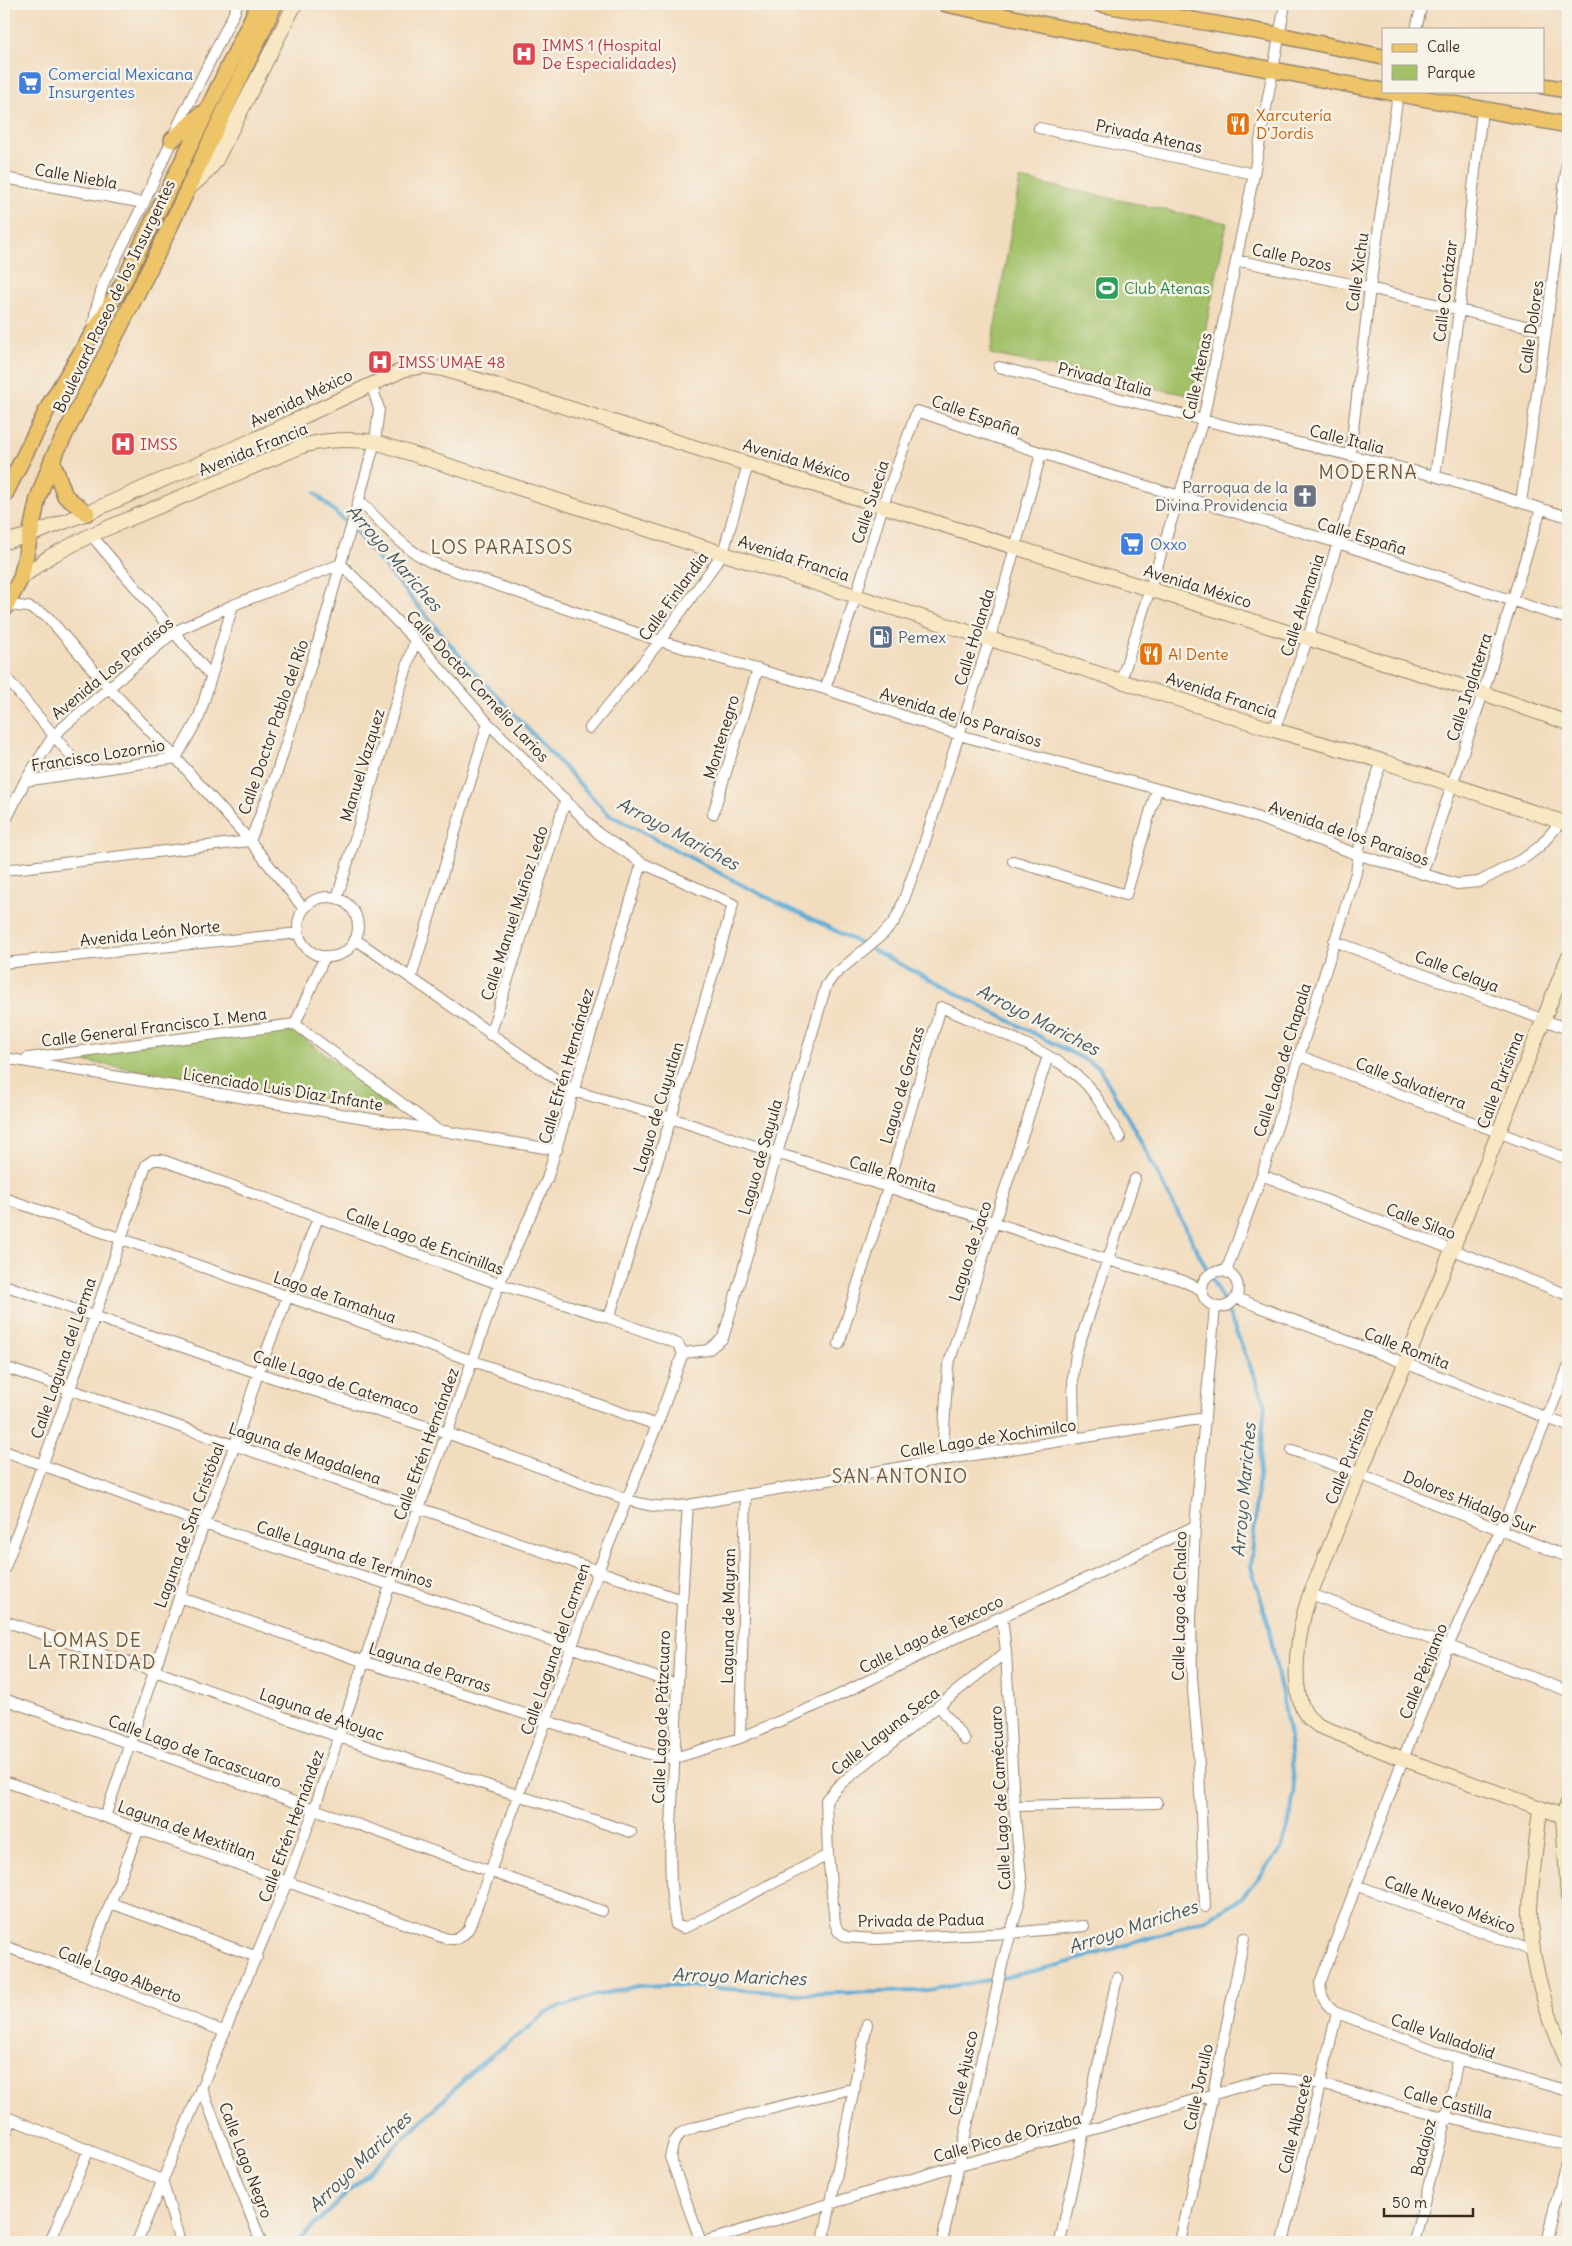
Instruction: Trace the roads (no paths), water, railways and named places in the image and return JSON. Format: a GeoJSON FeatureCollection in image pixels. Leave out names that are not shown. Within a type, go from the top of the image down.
{"type":"FeatureCollection","features":[{"type":"Feature","properties":{"kind":"main road","name":"Boulevard Paseo de los Insurgentes"},"geometry":{"type":"LineString","coordinates":[[4,496],[50,404],[123,283],[207,107],[259,4]]}},
{"type":"Feature","properties":{"kind":"main road","name":"Boulevard Paseo de los Insurgentes"},"geometry":{"type":"LineString","coordinates":[[6,608],[21,578],[38,498],[52,460],[157,254],[275,4]]}},
{"type":"Feature","properties":{"kind":"main road"},"geometry":{"type":"LineString","coordinates":[[946,4],[1138,44],[1382,91]]}},
{"type":"Feature","properties":{"kind":"main road"},"geometry":{"type":"LineString","coordinates":[[1100,4],[1145,8],[1382,57]]}},
{"type":"Feature","properties":{"kind":"main road"},"geometry":{"type":"LineString","coordinates":[[1544,86],[1568,90]]}},
{"type":"Feature","properties":{"kind":"main road"},"geometry":{"type":"LineString","coordinates":[[1388,92],[1568,125]]}},
{"type":"Feature","properties":{"kind":"main road"},"geometry":{"type":"LineString","coordinates":[[172,140],[207,107]]}},
{"type":"Feature","properties":{"kind":"main road"},"geometry":{"type":"LineString","coordinates":[[52,460],[66,496],[86,513]]}},
{"type":"Feature","properties":{"kind":"street"},"geometry":{"type":"LineString","coordinates":[[93,334],[100,294],[237,4]]}},
{"type":"Feature","properties":{"kind":"street"},"geometry":{"type":"LineString","coordinates":[[186,192],[209,170],[216,160],[295,4]]}},
{"type":"Feature","properties":{"kind":"street","name":"Calle Atenas"},"geometry":{"type":"LineString","coordinates":[[1120,681],[1180,498],[1203,420],[1254,174],[1285,4]]}},
{"type":"Feature","properties":{"kind":"street"},"geometry":{"type":"LineString","coordinates":[[1416,28],[1422,4]]}},
{"type":"Feature","properties":{"kind":"street","name":"Calle Xichu"},"geometry":{"type":"LineString","coordinates":[[1350,455],[1370,288],[1388,92]]}},
{"type":"Feature","properties":{"kind":"street","name":"Calle Cortázar"},"geometry":{"type":"LineString","coordinates":[[1435,476],[1459,311],[1482,110]]}},
{"type":"Feature","properties":{"kind":"street","name":"Privada Atenas"},"geometry":{"type":"LineString","coordinates":[[1039,128],[1254,174]]}},
{"type":"Feature","properties":{"kind":"street","name":"Calle Dolores"},"geometry":{"type":"LineString","coordinates":[[1521,502],[1546,331],[1568,156]]}},
{"type":"Feature","properties":{"kind":"street","name":"Calle Niebla"},"geometry":{"type":"LineString","coordinates":[[4,178],[144,203]]}},
{"type":"Feature","properties":{"kind":"street"},"geometry":{"type":"LineString","coordinates":[[1557,247],[1568,250]]}},
{"type":"Feature","properties":{"kind":"street","name":"Calle Pozos"},"geometry":{"type":"LineString","coordinates":[[1236,260],[1370,288],[1546,331]]}},
{"type":"Feature","properties":{"kind":"street","name":"Avenida México"},"geometry":{"type":"LineString","coordinates":[[4,542],[30,535],[86,513],[252,441],[371,383],[405,369],[425,366],[444,368],[1483,693],[1568,723]]}},
{"type":"Feature","properties":{"kind":"street","name":"Privada Italia"},"geometry":{"type":"LineString","coordinates":[[999,367],[1203,420]]}},
{"type":"Feature","properties":{"kind":"street","name":"Calle Doctor Pablo del Río"},"geometry":{"type":"LineString","coordinates":[[4,870],[250,841],[276,775],[341,564],[375,442],[379,409],[371,383]]}},
{"type":"Feature","properties":{"kind":"street","name":"Calle España"},"geometry":{"type":"LineString","coordinates":[[917,411],[1041,454],[1180,498],[1338,543],[1513,599],[1568,619]]}},
{"type":"Feature","properties":{"kind":"street","name":"Calle Suecia"},"geometry":{"type":"LineString","coordinates":[[825,689],[856,596],[883,505],[917,411]]}},
{"type":"Feature","properties":{"kind":"street","name":"Calle Italia"},"geometry":{"type":"LineString","coordinates":[[1203,420],[1435,476],[1568,517]]}},
{"type":"Feature","properties":{"kind":"street","name":"Avenida Francia"},"geometry":{"type":"LineString","coordinates":[[21,578],[49,557],[91,535],[302,446],[330,439],[347,438],[375,442],[1274,730],[1382,761],[1565,823]]}},
{"type":"Feature","properties":{"kind":"street","name":"Calle Holanda"},"geometry":{"type":"LineString","coordinates":[[858,955],[894,922],[900,910],[990,638],[1041,454]]}},
{"type":"Feature","properties":{"kind":"street","name":"Calle Alemania"},"geometry":{"type":"LineString","coordinates":[[1274,730],[1308,638],[1364,459]]}},
{"type":"Feature","properties":{"kind":"street","name":"Calle Finlandia"},"geometry":{"type":"LineString","coordinates":[[590,728],[660,641],[722,553],[748,464]]}},
{"type":"Feature","properties":{"kind":"street","name":"Avenida de los Paraisos"},"geometry":{"type":"LineString","coordinates":[[359,500],[410,551],[422,559],[660,641],[825,689],[959,735],[1242,812],[1359,855],[1457,884],[1479,882],[1526,857],[1565,823]]}},
{"type":"Feature","properties":{"kind":"street","name":"Calle Inglaterra"},"geometry":{"type":"LineString","coordinates":[[1422,874],[1483,693],[1541,509]]}},
{"type":"Feature","properties":{"kind":"street"},"geometry":{"type":"LineString","coordinates":[[91,535],[211,676]]}},
{"type":"Feature","properties":{"kind":"street","name":"Avenida Los Paraisos"},"geometry":{"type":"LineString","coordinates":[[4,824],[54,735],[174,632],[233,605],[341,564]]}},
{"type":"Feature","properties":{"kind":"street","name":"Calle Doctor Cornelio Larios"},"geometry":{"type":"LineString","coordinates":[[341,564],[416,640],[488,723],[600,834],[642,862]]}},
{"type":"Feature","properties":{"kind":"street"},"geometry":{"type":"LineString","coordinates":[[176,758],[198,717],[233,605]]}},
{"type":"Feature","properties":{"kind":"street"},"geometry":{"type":"LineString","coordinates":[[6,608],[28,607],[47,616],[108,688],[176,758],[250,841],[304,909]]}},
{"type":"Feature","properties":{"kind":"street","name":"Manuel Vazquez"},"geometry":{"type":"LineString","coordinates":[[337,898],[416,640]]}},
{"type":"Feature","properties":{"kind":"street","name":"Montenegro"},"geometry":{"type":"LineString","coordinates":[[714,814],[758,669]]}},
{"type":"Feature","properties":{"kind":"street"},"geometry":{"type":"LineString","coordinates":[[4,675],[84,772]]}},
{"type":"Feature","properties":{"kind":"street"},"geometry":{"type":"LineString","coordinates":[[411,978],[488,723]]}},
{"type":"Feature","properties":{"kind":"street","name":"Francisco Lozornio"},"geometry":{"type":"LineString","coordinates":[[26,782],[176,758]]}},
{"type":"Feature","properties":{"kind":"street"},"geometry":{"type":"LineString","coordinates":[[1359,855],[1359,842],[1365,808],[1382,761]]}},
{"type":"Feature","properties":{"kind":"street"},"geometry":{"type":"LineString","coordinates":[[1013,861],[1126,895],[1157,789]]}},
{"type":"Feature","properties":{"kind":"street","name":"Calle Manuel Muñoz Ledo"},"geometry":{"type":"LineString","coordinates":[[490,1035],[566,799]]}},
{"type":"Feature","properties":{"kind":"street","name":"Calle Lago de Chapala"},"geometry":{"type":"LineString","coordinates":[[1224,1272],[1228,1266],[1262,1175],[1356,873],[1359,855]]}},
{"type":"Feature","properties":{"kind":"street","name":"Laguo de Cuyutlan"},"geometry":{"type":"LineString","coordinates":[[609,1318],[671,1118],[733,904],[642,862]]}},
{"type":"Feature","properties":{"kind":"street","name":"Calle Efrén Hernández"},"geometry":{"type":"LineString","coordinates":[[137,2242],[287,1882],[314,1810],[390,1585],[447,1433],[498,1284],[533,1212],[557,1150],[572,1091],[642,862]]}},
{"type":"Feature","properties":{"kind":"street"},"geometry":{"type":"LineString","coordinates":[[319,898],[337,898],[353,910],[358,929],[355,939],[343,953],[325,956],[308,949],[299,932],[298,924],[304,909],[319,898]]}},
{"type":"Feature","properties":{"kind":"street","name":"Avenida León Norte"},"geometry":{"type":"LineString","coordinates":[[4,963],[299,932]]}},
{"type":"Feature","properties":{"kind":"street","name":"Calle Romita"},"geometry":{"type":"LineString","coordinates":[[355,939],[572,1091],[671,1118],[776,1153],[888,1187],[1107,1260],[1180,1280],[1202,1290]]}},
{"type":"Feature","properties":{"kind":"street","name":"Calle Celaya"},"geometry":{"type":"LineString","coordinates":[[1334,940],[1568,1029]]}},
{"type":"Feature","properties":{"kind":"street","name":"Laguo de Sayula"},"geometry":{"type":"LineString","coordinates":[[683,1353],[708,1350],[723,1338],[826,986],[833,976],[858,955]]}},
{"type":"Feature","properties":{"kind":"street"},"geometry":{"type":"LineString","coordinates":[[325,956],[296,1024],[436,1128]]}},
{"type":"Feature","properties":{"kind":"street","name":"Calle Purísima"},"geometry":{"type":"LineString","coordinates":[[1566,1818],[1403,1759],[1319,1726],[1306,1715],[1300,1695],[1297,1665],[1301,1628],[1311,1594],[1452,1250],[1568,958]]}},
{"type":"Feature","properties":{"kind":"street","name":"Laguo de Garzas"},"geometry":{"type":"LineString","coordinates":[[839,1344],[941,1007],[1048,1056]]}},
{"type":"Feature","properties":{"kind":"street","name":"Calle General Francisco I. Mena"},"geometry":{"type":"LineString","coordinates":[[17,1059],[296,1024]]}},
{"type":"Feature","properties":{"kind":"street"},"geometry":{"type":"LineString","coordinates":[[1048,1056],[1066,1066],[1083,1081],[1096,1096],[1120,1138]]}},
{"type":"Feature","properties":{"kind":"street","name":"Laguo de Jaco"},"geometry":{"type":"LineString","coordinates":[[942,1460],[948,1366],[1048,1056]]}},
{"type":"Feature","properties":{"kind":"street","name":"Calle Salvatierra"},"geometry":{"type":"LineString","coordinates":[[1300,1056],[1568,1160]]}},
{"type":"Feature","properties":{"kind":"street","name":"Licenciado Luis Díaz Infante"},"geometry":{"type":"LineString","coordinates":[[4,1058],[158,1085],[436,1128],[557,1150]]}},
{"type":"Feature","properties":{"kind":"street","name":"Calle Lago de Encinillas"},"geometry":{"type":"LineString","coordinates":[[154,1160],[162,1160],[498,1284],[609,1318],[678,1344],[683,1353]]}},
{"type":"Feature","properties":{"kind":"street","name":"Calle Laguna del Lerma"},"geometry":{"type":"LineString","coordinates":[[4,1570],[8,1540],[42,1464],[70,1389],[93,1316],[146,1165],[154,1160]]}},
{"type":"Feature","properties":{"kind":"street","name":"Calle Silao"},"geometry":{"type":"LineString","coordinates":[[1262,1175],[1568,1295]]}},
{"type":"Feature","properties":{"kind":"street"},"geometry":{"type":"LineString","coordinates":[[1074,1439],[1073,1376],[1076,1354],[1135,1179]]}},
{"type":"Feature","properties":{"kind":"street","name":"Lago de Tamahua"},"geometry":{"type":"LineString","coordinates":[[4,1198],[657,1425]]}},
{"type":"Feature","properties":{"kind":"street","name":"Laguna de San Cristóbal"},"geometry":{"type":"LineString","coordinates":[[105,1817],[204,1524],[235,1444],[286,1296],[318,1218]]}},
{"type":"Feature","properties":{"kind":"street"},"geometry":{"type":"LineString","coordinates":[[1224,1272],[1236,1281],[1238,1287],[1235,1300],[1217,1308],[1208,1303],[1202,1290],[1207,1277],[1224,1272]]}},
{"type":"Feature","properties":{"kind":"street","name":"Calle Lago de Catemaco"},"geometry":{"type":"LineString","coordinates":[[4,1284],[258,1373],[447,1433],[628,1500],[664,1508],[688,1505]]}},
{"type":"Feature","properties":{"kind":"street","name":"Calle Romita"},"geometry":{"type":"LineString","coordinates":[[1235,1300],[1568,1426]]}},
{"type":"Feature","properties":{"kind":"street","name":"Calle Lago de Chalco"},"geometry":{"type":"LineString","coordinates":[[1205,1907],[1198,1747],[1192,1678],[1191,1619],[1195,1526],[1217,1308]]}},
{"type":"Feature","properties":{"kind":"street","name":"Calle Laguna del Carmen"},"geometry":{"type":"LineString","coordinates":[[445,1938],[454,1940],[464,1936],[466,1932],[546,1721],[598,1571],[628,1500],[683,1353]]}},
{"type":"Feature","properties":{"kind":"street","name":"Laguna de Magdalena"},"geometry":{"type":"LineString","coordinates":[[4,1367],[235,1444],[681,1600]]}},
{"type":"Feature","properties":{"kind":"street","name":"Calle Pénjamo"},"geometry":{"type":"LineString","coordinates":[[1336,2013],[1324,2002],[1320,1983],[1403,1759],[1448,1646],[1500,1531],[1568,1368]]}},
{"type":"Feature","properties":{"kind":"street","name":"Calle Lago de Xochimilco"},"geometry":{"type":"LineString","coordinates":[[688,1505],[942,1460],[1205,1418]]}},
{"type":"Feature","properties":{"kind":"street","name":"Dolores Hidalgo Sur"},"geometry":{"type":"LineString","coordinates":[[1292,1450],[1360,1474],[1568,1557]]}},
{"type":"Feature","properties":{"kind":"street","name":"Calle Laguna de Terminos"},"geometry":{"type":"LineString","coordinates":[[4,1451],[204,1524],[390,1585],[678,1685]]}},
{"type":"Feature","properties":{"kind":"street","name":"Laguna de Mayran"},"geometry":{"type":"LineString","coordinates":[[740,1738],[746,1494]]}},
{"type":"Feature","properties":{"kind":"street","name":"Calle Lago de Pátzcuaro"},"geometry":{"type":"LineString","coordinates":[[688,1505],[681,1600],[671,1840],[673,1912],[676,1925],[680,1928],[693,1924],[828,1855]]}},
{"type":"Feature","properties":{"kind":"street","name":"Calle Lago de Texcoco"},"geometry":{"type":"LineString","coordinates":[[675,1758],[740,1738],[830,1700],[1195,1526]]}},
{"type":"Feature","properties":{"kind":"street"},"geometry":{"type":"LineString","coordinates":[[1311,1594],[1568,1691]]}},
{"type":"Feature","properties":{"kind":"street","name":"Laguna de Parras"},"geometry":{"type":"LineString","coordinates":[[179,1597],[365,1662],[546,1721],[645,1753],[675,1758]]}},
{"type":"Feature","properties":{"kind":"street","name":"Calle Lago de Camécuaro"},"geometry":{"type":"LineString","coordinates":[[995,1999],[1022,1887],[1014,1806],[1006,1652],[1002,1617]]}},
{"type":"Feature","properties":{"kind":"street","name":"Laguna de Atoyac"},"geometry":{"type":"LineString","coordinates":[[4,1621],[155,1670],[339,1737],[631,1832]]}},
{"type":"Feature","properties":{"kind":"street","name":"Calle Laguna Seca"},"geometry":{"type":"LineString","coordinates":[[828,1855],[825,1803],[827,1798],[839,1786],[940,1707],[1006,1652]]}},
{"type":"Feature","properties":{"kind":"street","name":"Calle Lago de Tacascuaro"},"geometry":{"type":"LineString","coordinates":[[4,1698],[489,1873],[602,1911]]}},
{"type":"Feature","properties":{"kind":"street"},"geometry":{"type":"LineString","coordinates":[[940,1707],[965,1740]]}},
{"type":"Feature","properties":{"kind":"street","name":"Laguna de Mextitlan"},"geometry":{"type":"LineString","coordinates":[[4,1781],[445,1938]]}},
{"type":"Feature","properties":{"kind":"street"},"geometry":{"type":"LineString","coordinates":[[1568,1803],[1566,1818],[1568,1897]]}},
{"type":"Feature","properties":{"kind":"street"},"geometry":{"type":"LineString","coordinates":[[1014,1806],[1157,1804]]}},
{"type":"Feature","properties":{"kind":"street"},"geometry":{"type":"LineString","coordinates":[[1540,1808],[1530,1912],[1533,1951],[1544,1999],[1556,2035],[1568,2062]]}},
{"type":"Feature","properties":{"kind":"street"},"geometry":{"type":"LineString","coordinates":[[83,1974],[139,1829]]}},
{"type":"Feature","properties":{"kind":"street","name":"Privada de Padua"},"geometry":{"type":"LineString","coordinates":[[828,1855],[835,1923],[838,1931],[846,1937],[876,1939],[1011,1933],[1084,1926]]}},
{"type":"Feature","properties":{"kind":"street","name":"Calle Nuevo México"},"geometry":{"type":"LineString","coordinates":[[1356,1885],[1533,1951]]}},
{"type":"Feature","properties":{"kind":"street"},"geometry":{"type":"LineString","coordinates":[[111,1903],[256,1957]]}},
{"type":"Feature","properties":{"kind":"street","name":"Calle Jorullo"},"geometry":{"type":"LineString","coordinates":[[1180,2242],[1213,2094],[1244,1938]]}},
{"type":"Feature","properties":{"kind":"street","name":"Calle Lago Alberto"},"geometry":{"type":"LineString","coordinates":[[4,1946],[83,1974],[224,2032]]}},
{"type":"Feature","properties":{"kind":"street"},"geometry":{"type":"LineString","coordinates":[[1060,2242],[1118,1978]]}},
{"type":"Feature","properties":{"kind":"street","name":"Calle Ajusco"},"geometry":{"type":"LineString","coordinates":[[942,2242],[995,1999]]}},
{"type":"Feature","properties":{"kind":"street","name":"Calle Valladolid"},"geometry":{"type":"LineString","coordinates":[[1336,2013],[1458,2059],[1568,2091]]}},
{"type":"Feature","properties":{"kind":"street","name":"Calle Albacete"},"geometry":{"type":"LineString","coordinates":[[1283,2242],[1336,2013]]}},
{"type":"Feature","properties":{"kind":"street"},"geometry":{"type":"LineString","coordinates":[[823,2242],[868,2024]]}},
{"type":"Feature","properties":{"kind":"street","name":"Badajoz"},"geometry":{"type":"LineString","coordinates":[[1414,2242],[1446,2118],[1458,2059]]}},
{"type":"Feature","properties":{"kind":"street","name":"Calle Pico de Orizaba"},"geometry":{"type":"LineString","coordinates":[[702,2242],[959,2165],[1084,2132],[1266,2079],[1282,2078],[1320,2085]]}},
{"type":"Feature","properties":{"kind":"street","name":"Calle Castilla"},"geometry":{"type":"LineString","coordinates":[[1320,2085],[1446,2118],[1568,2146]]}},
{"type":"Feature","properties":{"kind":"street"},"geometry":{"type":"LineString","coordinates":[[702,2242],[670,2156],[671,2148],[682,2133],[711,2123],[855,2088]]}},
{"type":"Feature","properties":{"kind":"street","name":"Calle Lago Negro"},"geometry":{"type":"LineString","coordinates":[[202,2089],[261,2242]]}},
{"type":"Feature","properties":{"kind":"street"},"geometry":{"type":"LineString","coordinates":[[4,2138],[8,2118],[162,2180],[180,2242]]}},
{"type":"Feature","properties":{"kind":"street"},"geometry":{"type":"LineString","coordinates":[[50,2242],[89,2149]]}},
{"type":"Feature","properties":{"kind":"street"},"geometry":{"type":"LineString","coordinates":[[1546,2242],[1568,2155]]}},
{"type":"Feature","properties":{"kind":"waterway","name":"Arroyo Mariches"},"geometry":{"type":"LineString","coordinates":[[297,2242],[481,2063],[527,2029],[546,2012],[589,1997],[638,1986],[671,1985],[800,1994],[921,1991],[1007,1977],[1059,1965],[1163,1934],[1209,1918],[1241,1898],[1281,1850],[1291,1815],[1294,1784],[1289,1730],[1266,1615],[1251,1567],[1265,1403],[1224,1302],[1136,1132],[1099,1067],[836,931],[746,887],[608,814],[465,662],[354,530],[315,493]]}},
{"type":"Feature","properties":{"kind":"place","name":"IMMS 1 (Hospital De Especialidades)"},"geometry":{"type":"Point","coordinates":[524,54]}},
{"type":"Feature","properties":{"kind":"place","name":"Comercial Mexicana Insurgentes"},"geometry":{"type":"Point","coordinates":[30,83]}},
{"type":"Feature","properties":{"kind":"place","name":"Xarcutería D'Jordis"},"geometry":{"type":"Point","coordinates":[1238,124]}},
{"type":"Feature","properties":{"kind":"place","name":"Club Atenas"},"geometry":{"type":"Point","coordinates":[1107,288]}},
{"type":"Feature","properties":{"kind":"place","name":"IMSS UMAE 48"},"geometry":{"type":"Point","coordinates":[380,362]}},
{"type":"Feature","properties":{"kind":"place","name":"IMSS"},"geometry":{"type":"Point","coordinates":[123,444]}},
{"type":"Feature","properties":{"kind":"place","name":"Parroqua de la Divina Providencia"},"geometry":{"type":"Point","coordinates":[1305,496]}},
{"type":"Feature","properties":{"kind":"place","name":"Oxxo"},"geometry":{"type":"Point","coordinates":[1132,544]}},
{"type":"Feature","properties":{"kind":"place","name":"Pemex"},"geometry":{"type":"Point","coordinates":[881,637]}},
{"type":"Feature","properties":{"kind":"place","name":"Al Dente"},"geometry":{"type":"Point","coordinates":[1151,654]}},
{"type":"Feature","properties":{"kind":"district","name":"MODERNA"},"geometry":{"type":"Point","coordinates":[1368,472]}},
{"type":"Feature","properties":{"kind":"district","name":"LOS PARAISOS"},"geometry":{"type":"Point","coordinates":[502,547]}},
{"type":"Feature","properties":{"kind":"district","name":"SAN ANTONIO"},"geometry":{"type":"Point","coordinates":[900,1476]}},
{"type":"Feature","properties":{"kind":"district","name":"LOMAS DE LA TRINIDAD"},"geometry":{"type":"Point","coordinates":[92,1651]}}]}
